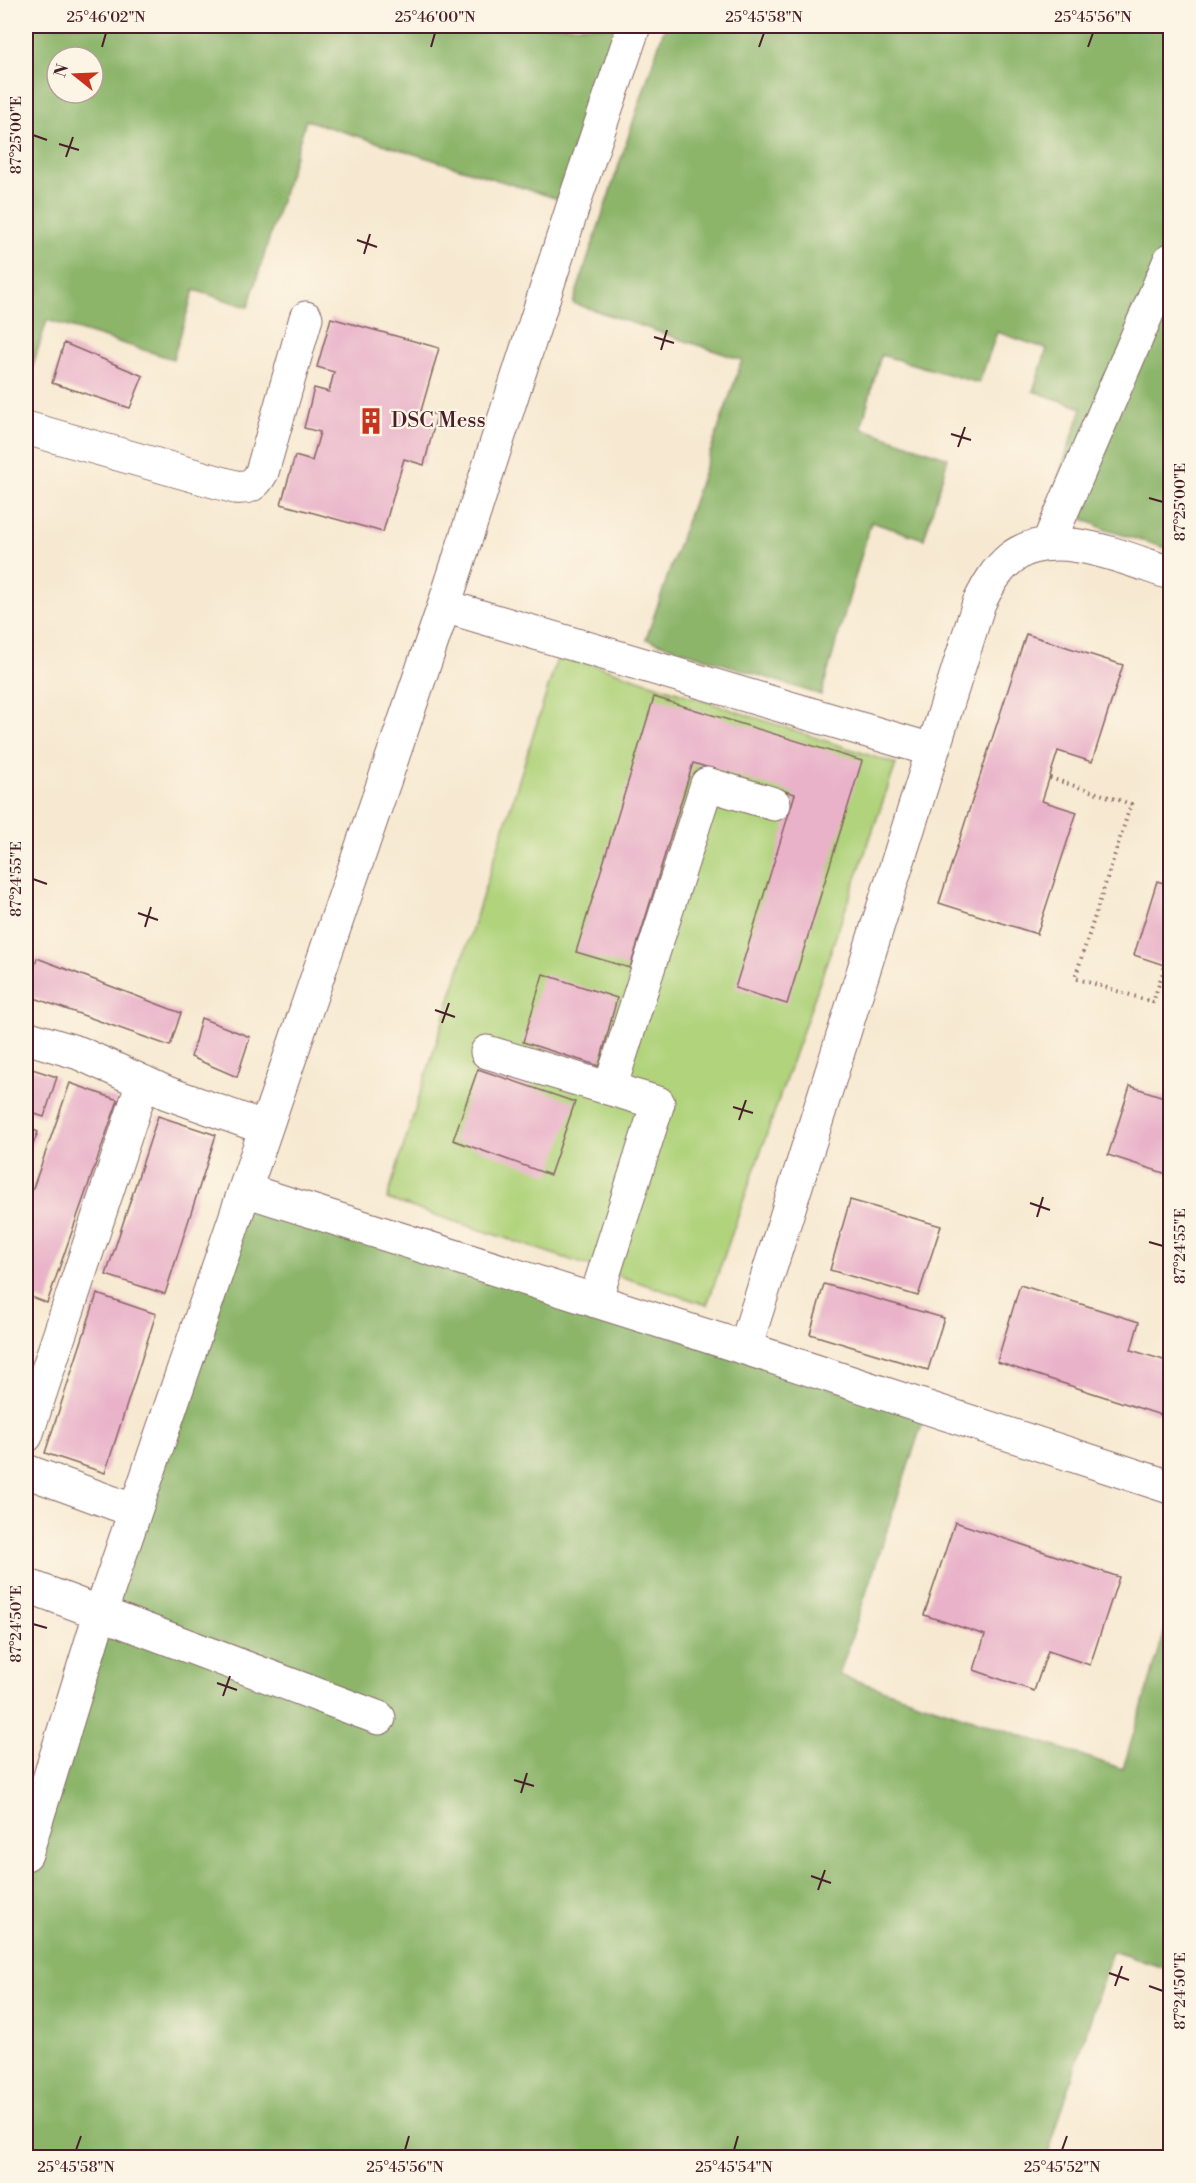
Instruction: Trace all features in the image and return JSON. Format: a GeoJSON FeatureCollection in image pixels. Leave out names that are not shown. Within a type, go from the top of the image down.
{"type":"FeatureCollection","features":[{"type":"Feature","properties":{"kind":"lane"},"geometry":{"type":"LineString","coordinates":[[26,1854],[100,1614],[444,606],[576,197],[634,26]]}},
{"type":"Feature","properties":{"kind":"lane"},"geometry":{"type":"LineString","coordinates":[[1048,544],[1170,260]]}},
{"type":"Feature","properties":{"kind":"lane"},"geometry":{"type":"LineString","coordinates":[[26,428],[235,487],[247,488],[256,483],[262,472],[306,318]]}},
{"type":"Feature","properties":{"kind":"lane"},"geometry":{"type":"LineString","coordinates":[[745,1348],[979,603],[992,579],[1010,559],[1028,548],[1048,544],[1074,545],[1170,573]]}},
{"type":"Feature","properties":{"kind":"lane"},"geometry":{"type":"LineString","coordinates":[[444,606],[932,750]]}},
{"type":"Feature","properties":{"kind":"lane"},"geometry":{"type":"LineString","coordinates":[[610,1088],[707,784],[774,804]]}},
{"type":"Feature","properties":{"kind":"lane"},"geometry":{"type":"LineString","coordinates":[[26,1037],[79,1053],[167,1093],[266,1128]]}},
{"type":"Feature","properties":{"kind":"lane"},"geometry":{"type":"LineString","coordinates":[[488,1052],[658,1103],[595,1301]]}},
{"type":"Feature","properties":{"kind":"lane"},"geometry":{"type":"LineString","coordinates":[[26,1436],[143,1082]]}},
{"type":"Feature","properties":{"kind":"lane"},"geometry":{"type":"LineString","coordinates":[[245,1190],[745,1348],[1170,1487]]}},
{"type":"Feature","properties":{"kind":"lane"},"geometry":{"type":"LineString","coordinates":[[26,1471],[135,1511]]}},
{"type":"Feature","properties":{"kind":"lane"},"geometry":{"type":"LineString","coordinates":[[26,1585],[379,1718]]}},
{"type":"Feature","properties":{"kind":"path"},"geometry":{"type":"LineString","coordinates":[[1050,778],[1131,804],[1075,978],[1153,1002],[1165,966]]}},
{"type":"Feature","properties":{"kind":"green space"},"geometry":{"type":"Polygon","coordinates":[[[26,26],[623,26],[568,202],[306,120],[248,307],[194,290],[173,359],[47,320],[26,388],[26,26]]]}},
{"type":"Feature","properties":{"kind":"green space"},"geometry":{"type":"Polygon","coordinates":[[[665,26],[1170,26],[1170,549],[1106,530],[1050,502],[1082,408],[1033,391],[1047,349],[997,332],[979,383],[881,355],[861,428],[948,458],[924,539],[871,522],[821,695],[646,639],[742,360],[573,303],[665,26]]]}},
{"type":"Feature","properties":{"kind":"green space"},"geometry":{"type":"Polygon","coordinates":[[[559,653],[896,764],[707,1305],[387,1199],[559,653]]]}},
{"type":"Feature","properties":{"kind":"green space"},"geometry":{"type":"Polygon","coordinates":[[[249,1200],[924,1418],[839,1675],[1123,1769],[1170,1614],[1170,1970],[1112,1951],[1047,2157],[26,2158],[26,1886],[93,1662],[249,1200]]]}},
{"type":"Feature","properties":{"kind":"building","name":"DSC Mess"},"geometry":{"type":"Polygon","coordinates":[[[331,318],[439,348],[421,411],[437,415],[424,465],[404,459],[383,532],[281,504],[295,456],[312,461],[320,432],[304,428],[314,388],[329,392],[334,372],[317,367],[331,318]]]}},
{"type":"Feature","properties":{"kind":"building"},"geometry":{"type":"Polygon","coordinates":[[[64,343],[143,376],[130,408],[52,383],[64,343]]]}},
{"type":"Feature","properties":{"kind":"building"},"geometry":{"type":"Polygon","coordinates":[[[1026,634],[1123,665],[1092,762],[1058,751],[1042,801],[1077,812],[1037,934],[939,903],[1026,634]]]}},
{"type":"Feature","properties":{"kind":"building"},"geometry":{"type":"Polygon","coordinates":[[[654,697],[862,761],[787,1004],[735,988],[795,794],[693,763],[630,968],[576,952],[654,697]]]}},
{"type":"Feature","properties":{"kind":"building"},"geometry":{"type":"Polygon","coordinates":[[[1157,881],[1170,885],[1170,967],[1134,955],[1157,881]]]}},
{"type":"Feature","properties":{"kind":"building"},"geometry":{"type":"Polygon","coordinates":[[[37,958],[181,1013],[170,1046],[26,995],[37,958]]]}},
{"type":"Feature","properties":{"kind":"building"},"geometry":{"type":"Polygon","coordinates":[[[543,974],[617,998],[599,1066],[523,1042],[543,974]]]}},
{"type":"Feature","properties":{"kind":"building"},"geometry":{"type":"Polygon","coordinates":[[[201,1018],[250,1037],[237,1077],[191,1057],[201,1018]]]}},
{"type":"Feature","properties":{"kind":"building"},"geometry":{"type":"Polygon","coordinates":[[[26,1067],[57,1077],[44,1117],[26,1111],[26,1067]]]}},
{"type":"Feature","properties":{"kind":"building"},"geometry":{"type":"Polygon","coordinates":[[[478,1069],[575,1102],[550,1175],[453,1140],[478,1069]]]}},
{"type":"Feature","properties":{"kind":"building"},"geometry":{"type":"Polygon","coordinates":[[[70,1083],[118,1100],[47,1303],[26,1295],[26,1208],[70,1083]]]}},
{"type":"Feature","properties":{"kind":"building"},"geometry":{"type":"Polygon","coordinates":[[[1130,1086],[1170,1099],[1170,1175],[1108,1155],[1130,1086]]]}},
{"type":"Feature","properties":{"kind":"building"},"geometry":{"type":"Polygon","coordinates":[[[158,1116],[216,1135],[165,1294],[106,1275],[158,1116]]]}},
{"type":"Feature","properties":{"kind":"building"},"geometry":{"type":"Polygon","coordinates":[[[26,1127],[38,1132],[26,1162],[26,1127]]]}},
{"type":"Feature","properties":{"kind":"building"},"geometry":{"type":"Polygon","coordinates":[[[850,1200],[941,1226],[918,1296],[830,1270],[850,1200]]]}},
{"type":"Feature","properties":{"kind":"building"},"geometry":{"type":"Polygon","coordinates":[[[824,1284],[944,1318],[928,1370],[810,1334],[824,1284]]]}},
{"type":"Feature","properties":{"kind":"building"},"geometry":{"type":"Polygon","coordinates":[[[1020,1285],[1139,1322],[1131,1350],[1170,1362],[1170,1418],[997,1362],[1020,1285]]]}},
{"type":"Feature","properties":{"kind":"building"},"geometry":{"type":"Polygon","coordinates":[[[97,1294],[156,1314],[105,1473],[45,1453],[97,1294]]]}},
{"type":"Feature","properties":{"kind":"building"},"geometry":{"type":"Polygon","coordinates":[[[955,1522],[1119,1577],[1090,1665],[1048,1651],[1034,1691],[974,1670],[985,1635],[924,1615],[955,1522]]]}},
{"type":"Feature","properties":{"kind":"place","name":"DSC Mess"},"geometry":{"type":"Point","coordinates":[371,421]}}]}
